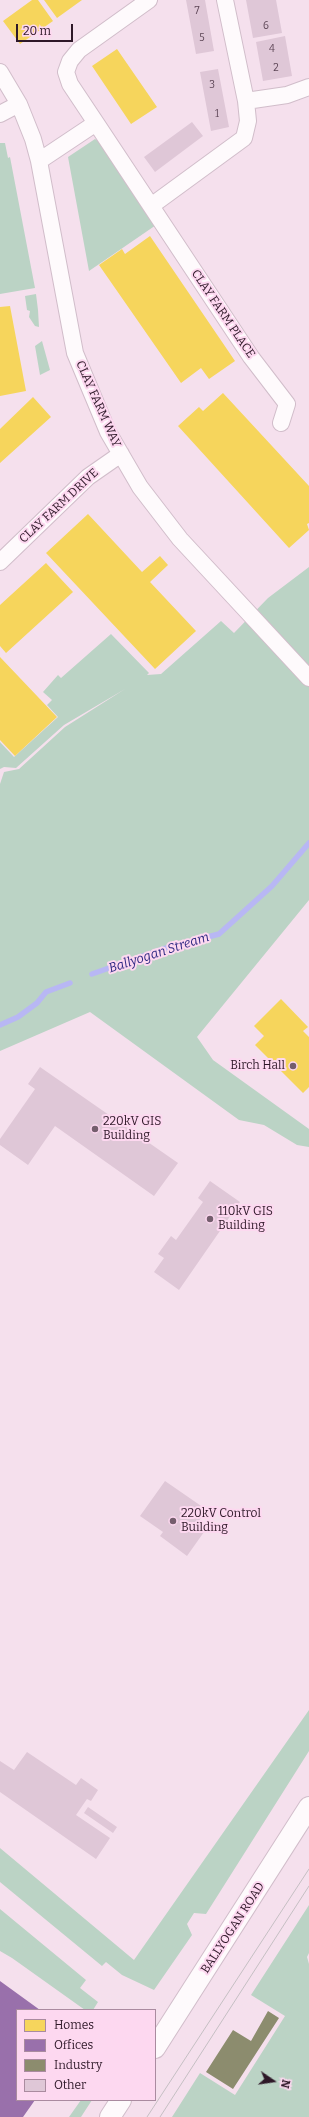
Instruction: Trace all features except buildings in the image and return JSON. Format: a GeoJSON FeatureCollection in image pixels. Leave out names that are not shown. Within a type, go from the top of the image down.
{"type":"FeatureCollection","features":[{"type":"Feature","properties":{"kind":"street","name":"CLAY FARM PLACE"},"geometry":{"type":"LineString","coordinates":[[149,0],[79,50],[70,60],[66,72],[70,84],[251,357],[287,404],[281,423]]}},
{"type":"Feature","properties":{"kind":"street"},"geometry":{"type":"LineString","coordinates":[[151,206],[244,138],[248,121],[246,101],[225,0]]}},
{"type":"Feature","properties":{"kind":"street","name":"CLAY FARM WAY"},"geometry":{"type":"LineString","coordinates":[[0,72],[19,104],[39,161],[76,353],[108,432],[151,502],[180,539],[309,678]]}},
{"type":"Feature","properties":{"kind":"street"},"geometry":{"type":"LineString","coordinates":[[246,101],[287,95],[309,87]]}},
{"type":"Feature","properties":{"kind":"street"},"geometry":{"type":"LineString","coordinates":[[0,114],[19,104]]}},
{"type":"Feature","properties":{"kind":"street"},"geometry":{"type":"LineString","coordinates":[[39,161],[96,123]]}},
{"type":"Feature","properties":{"kind":"street","name":"CLAY FARM DRIVE"},"geometry":{"type":"LineString","coordinates":[[0,562],[88,477],[121,454]]}},
{"type":"Feature","properties":{"kind":"street","name":"BALLYOGAN ROAD"},"geometry":{"type":"LineString","coordinates":[[156,2046],[309,1808]]}},
{"type":"Feature","properties":{"kind":"street"},"geometry":{"type":"LineString","coordinates":[[110,2117],[120,2101]]}},
{"type":"Feature","properties":{"kind":"green space"},"geometry":{"type":"Polygon","coordinates":[[[95,139],[159,223],[89,271],[68,157],[95,139]]]}},
{"type":"Feature","properties":{"kind":"green space"},"geometry":{"type":"Polygon","coordinates":[[[0,143],[5,143],[8,158],[10,157],[35,288],[0,294],[0,143]]]}},
{"type":"Feature","properties":{"kind":"green space"},"geometry":{"type":"Polygon","coordinates":[[[36,294],[39,327],[35,326],[29,317],[30,311],[27,310],[25,296],[36,294]]]}},
{"type":"Feature","properties":{"kind":"green space"},"geometry":{"type":"Polygon","coordinates":[[[42,341],[50,370],[40,375],[35,346],[42,341]]]}},
{"type":"Feature","properties":{"kind":"green space"},"geometry":{"type":"Polygon","coordinates":[[[309,567],[309,900],[197,1037],[213,1060],[309,1129],[309,1147],[297,1145],[264,1125],[239,1120],[90,1012],[0,1051],[0,784],[4,772],[19,769],[65,727],[125,689],[64,725],[16,768],[4,767],[0,769],[0,742],[14,757],[58,717],[47,705],[52,700],[43,692],[58,675],[61,678],[111,634],[149,673],[147,675],[161,674],[221,621],[234,633],[268,598],[309,567]]]}},
{"type":"Feature","properties":{"kind":"green space"},"geometry":{"type":"Polygon","coordinates":[[[309,1710],[309,1751],[206,1914],[194,1913],[187,1924],[192,1935],[154,1990],[122,1975],[106,1962],[102,1966],[0,1882],[0,1848],[134,1960],[309,1710]]]}},
{"type":"Feature","properties":{"kind":"green space"},"geometry":{"type":"Polygon","coordinates":[[[309,1905],[309,1953],[307,1957],[309,1964],[309,2117],[172,2117],[200,2073],[235,2095],[285,2016],[251,1995],[309,1905]]]}},
{"type":"Feature","properties":{"kind":"green space"},"geometry":{"type":"Polygon","coordinates":[[[0,1909],[86,1980],[80,1988],[98,2002],[94,2009],[84,2009],[0,1951],[0,1909]]]}},
{"type":"Feature","properties":{"kind":"green space"},"geometry":{"type":"Polygon","coordinates":[[[80,2101],[91,2101],[81,2117],[69,2117],[80,2101]]]}},
{"type":"Feature","properties":{"kind":"waterway","name":"Ballyogan Stream"},"geometry":{"type":"LineString","coordinates":[[92,974],[163,949],[219,934],[272,886],[309,843]]}},
{"type":"Feature","properties":{"kind":"waterway","name":"Ballyogan Stream"},"geometry":{"type":"LineString","coordinates":[[0,1025],[18,1017],[37,1003],[46,992],[70,983]]}},
{"type":"Feature","properties":{"kind":"tram line"},"geometry":{"type":"LineString","coordinates":[[147,2117],[309,1869]]}},
{"type":"Feature","properties":{"kind":"tram line"},"geometry":{"type":"LineString","coordinates":[[160,2117],[309,1886]]}},
{"type":"Feature","properties":{"kind":"place","name":"Birch Hall"},"geometry":{"type":"Point","coordinates":[293,1066]}},
{"type":"Feature","properties":{"kind":"place","name":"220kV GIS Building"},"geometry":{"type":"Point","coordinates":[95,1129]}},
{"type":"Feature","properties":{"kind":"place","name":"110kV GIS Building"},"geometry":{"type":"Point","coordinates":[210,1219]}},
{"type":"Feature","properties":{"kind":"place","name":"220kV Control Building"},"geometry":{"type":"Point","coordinates":[173,1521]}}]}
